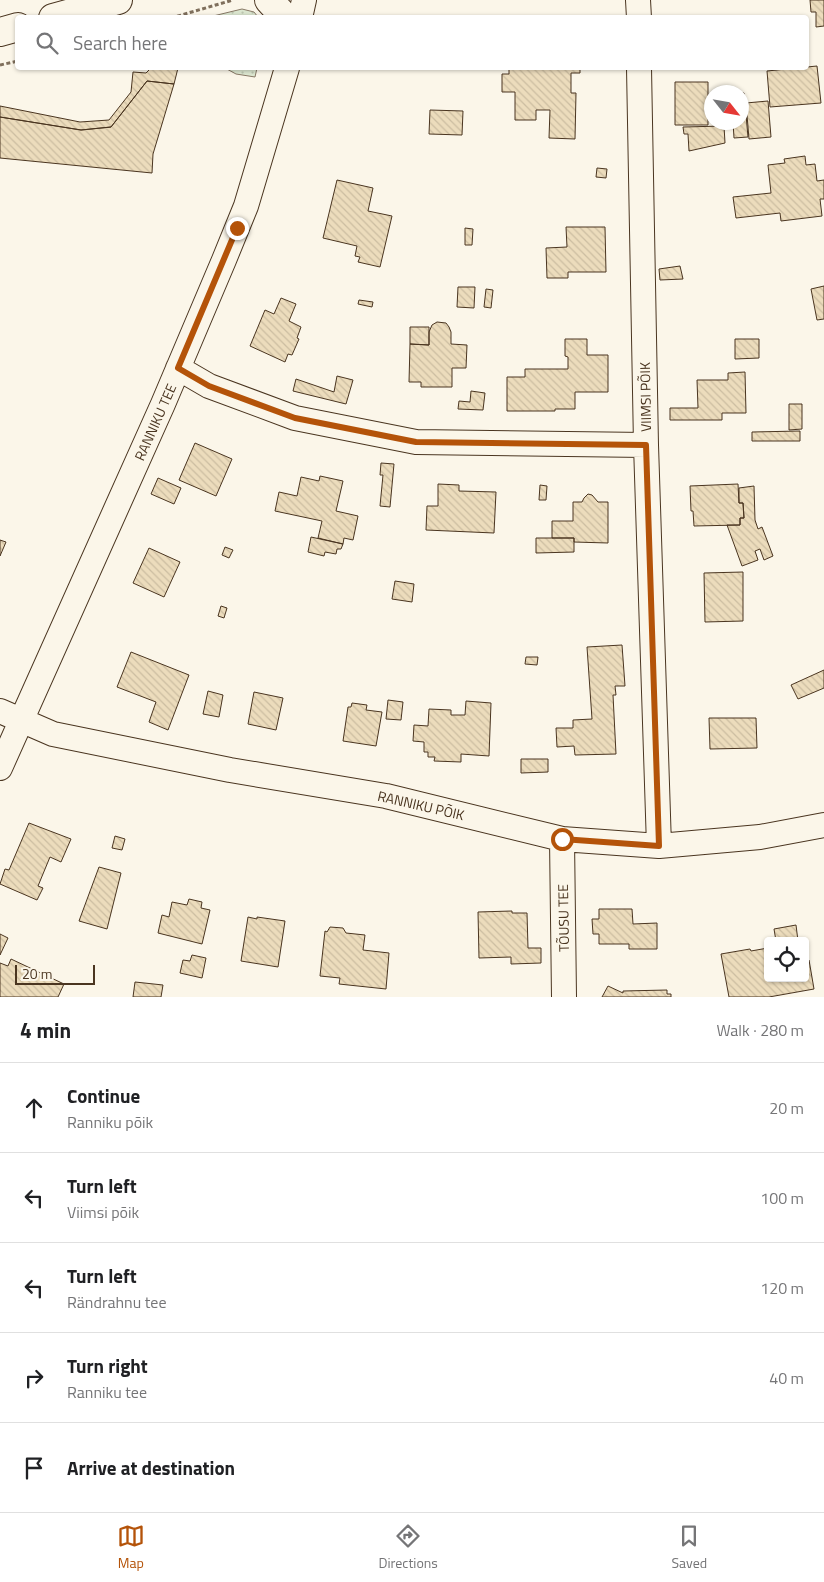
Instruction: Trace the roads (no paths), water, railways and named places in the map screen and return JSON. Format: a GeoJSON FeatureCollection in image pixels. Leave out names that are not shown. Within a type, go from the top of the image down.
{"type":"FeatureCollection","features":[{"type":"Feature","properties":{"kind":"main road"},"geometry":{"type":"LineString","coordinates":[[64,15],[118,0]]}},
{"type":"Feature","properties":{"kind":"main road"},"geometry":{"type":"LineString","coordinates":[[269,0],[281,15]]}},
{"type":"Feature","properties":{"kind":"main road"},"geometry":{"type":"LineString","coordinates":[[0,32],[15,28]]}},
{"type":"Feature","properties":{"kind":"street"},"geometry":{"type":"LineString","coordinates":[[301,15],[304,0]]}},
{"type":"Feature","properties":{"kind":"street"},"geometry":{"type":"LineString","coordinates":[[638,0],[639,15]]}},
{"type":"Feature","properties":{"kind":"street","name":"RANNIKU TEE"},"geometry":{"type":"LineString","coordinates":[[0,768],[10,716],[178,368],[246,206],[286,70]]}},
{"type":"Feature","properties":{"kind":"street","name":"VIIMSI PÕIK"},"geometry":{"type":"LineString","coordinates":[[640,70],[646,445],[659,846]]}},
{"type":"Feature","properties":{"kind":"street"},"geometry":{"type":"LineString","coordinates":[[178,368],[209,386],[295,418],[416,442],[646,445]]}},
{"type":"Feature","properties":{"kind":"street","name":"RANNIKU PÕIK"},"geometry":{"type":"LineString","coordinates":[[10,716],[53,734],[230,770],[386,796],[562,839],[659,846],[760,837],[824,825]]}},
{"type":"Feature","properties":{"kind":"street","name":"TÕUSU TEE"},"geometry":{"type":"LineString","coordinates":[[562,839],[564,997]]}}]}
